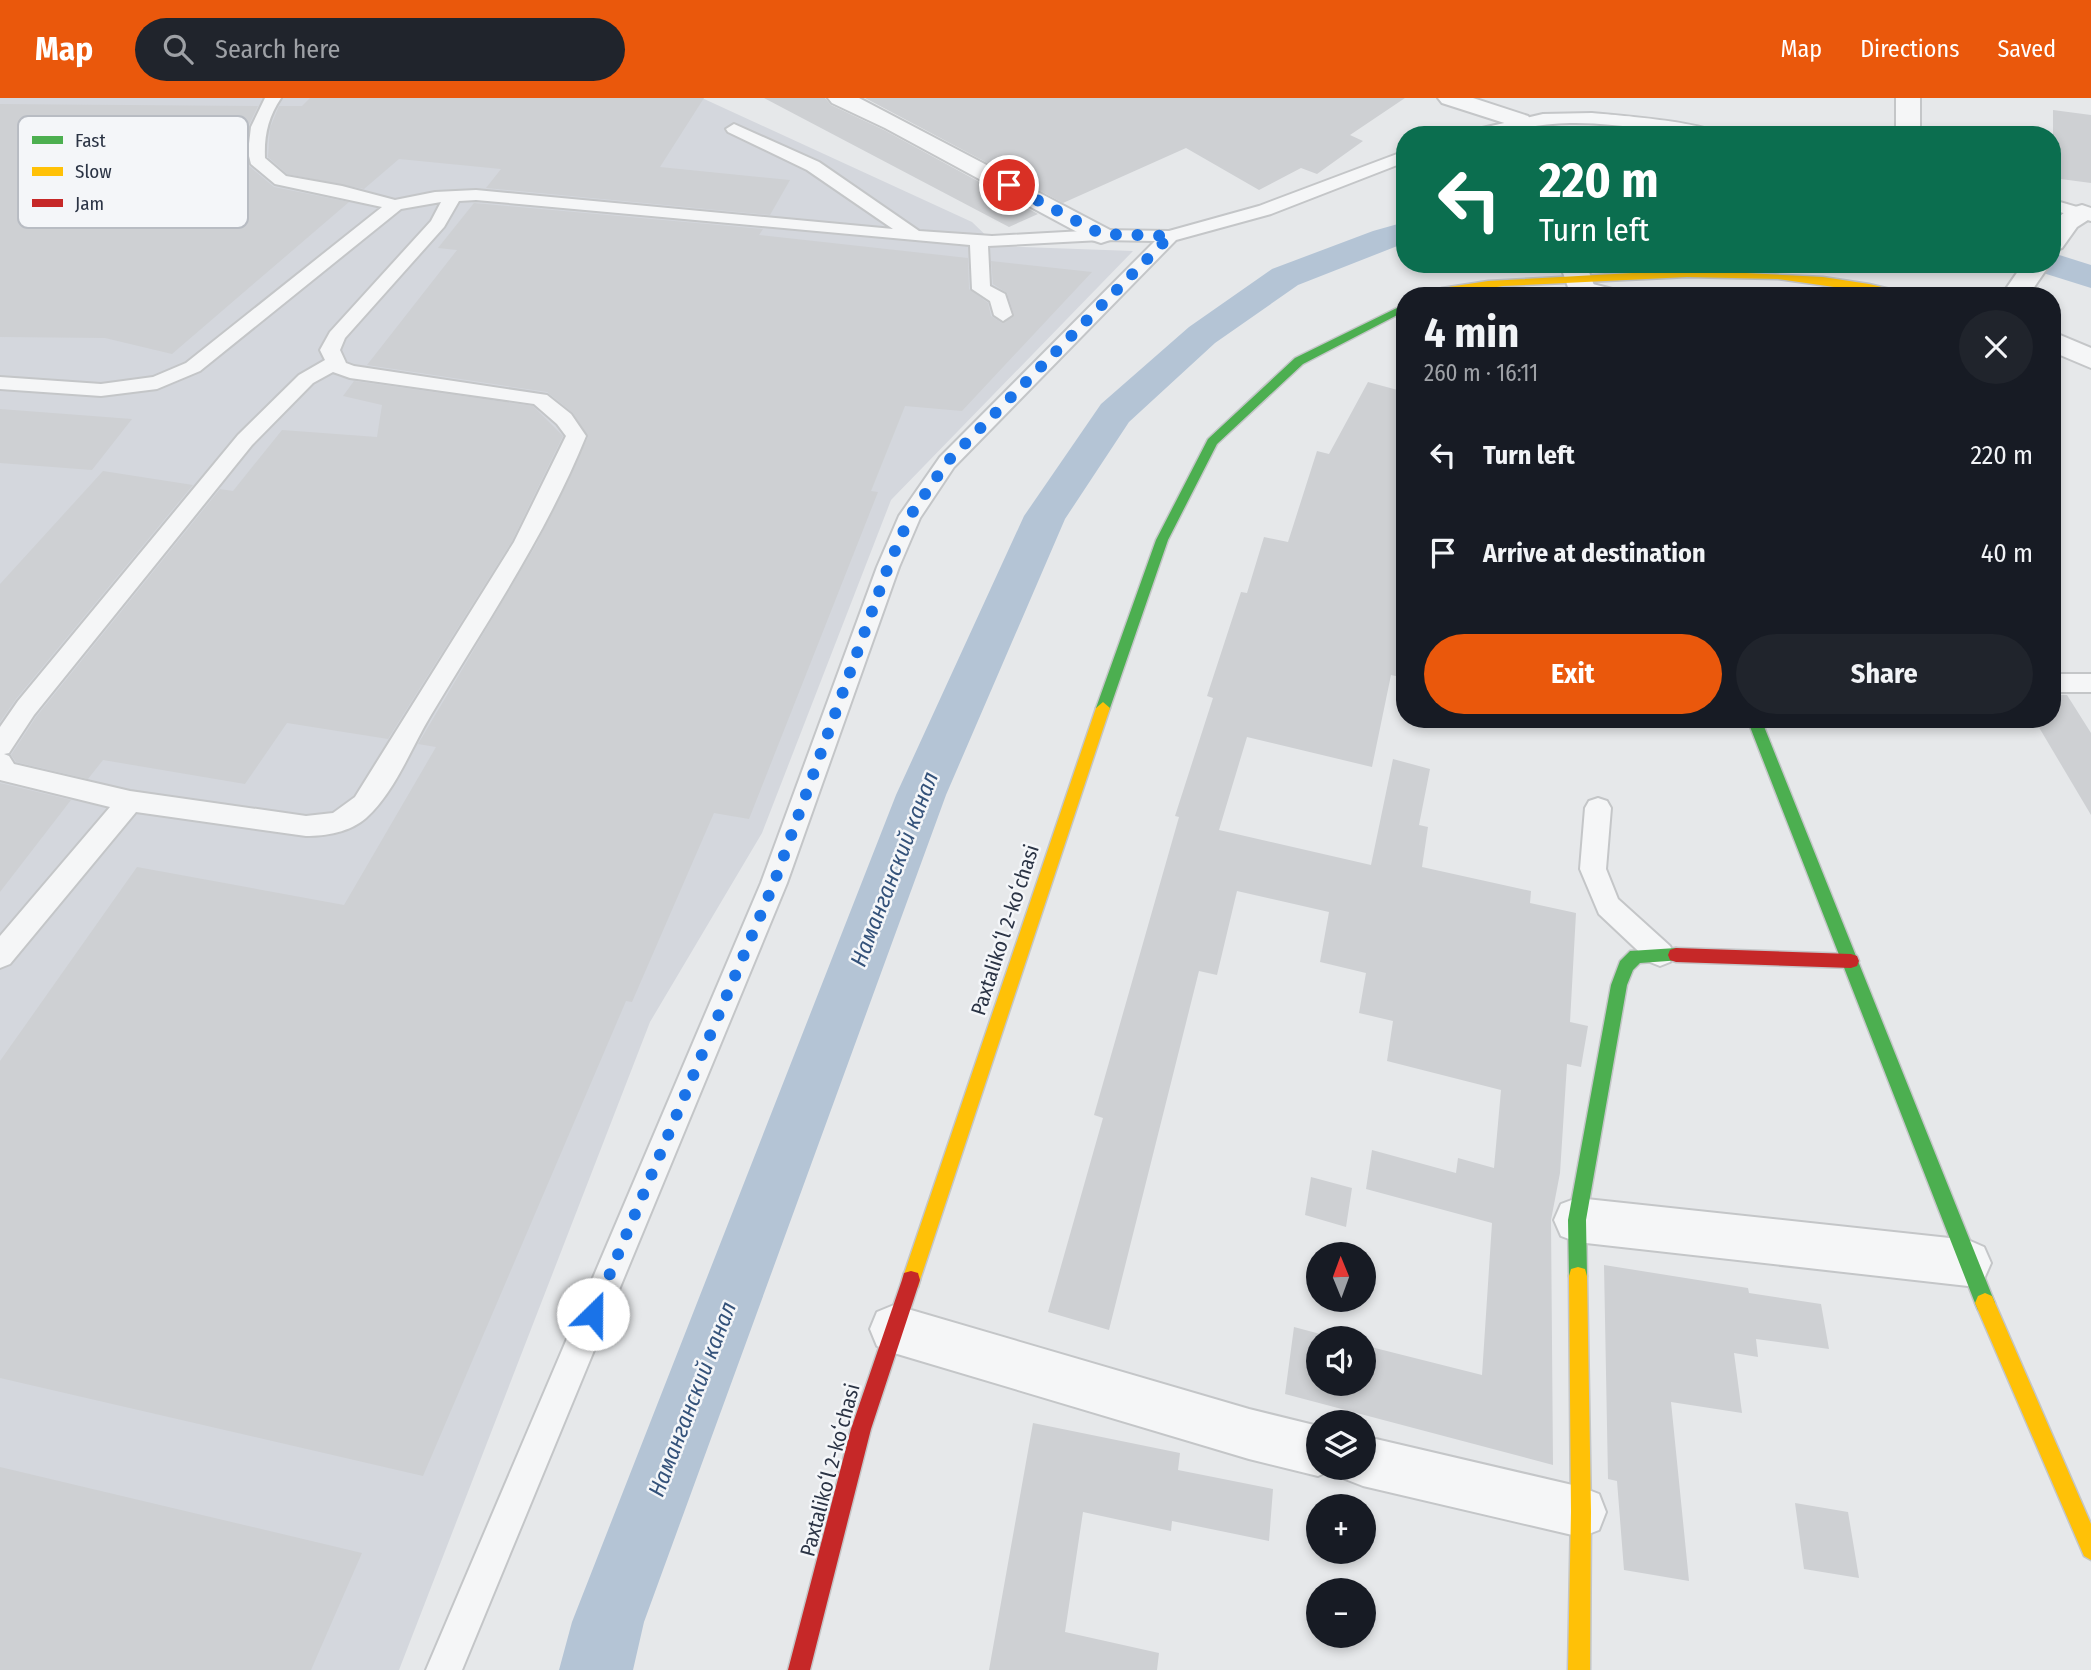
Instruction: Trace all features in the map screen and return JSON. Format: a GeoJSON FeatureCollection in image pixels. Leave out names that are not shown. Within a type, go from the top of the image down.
{"type":"FeatureCollection","features":[{"type":"Feature","properties":{"kind":"street"},"geometry":{"type":"LineString","coordinates":[[840,98],[893,123],[1101,234]]}},
{"type":"Feature","properties":{"kind":"street"},"geometry":{"type":"LineString","coordinates":[[1450,98],[1520,119]]}},
{"type":"Feature","properties":{"kind":"street"},"geometry":{"type":"LineString","coordinates":[[1908,98],[1908,126]]}},
{"type":"Feature","properties":{"kind":"street"},"geometry":{"type":"LineString","coordinates":[[2061,232],[2074,214]]}},
{"type":"Feature","properties":{"kind":"street"},"geometry":{"type":"LineString","coordinates":[[1482,287],[1506,283],[1579,281],[1684,273]]}},
{"type":"Feature","properties":{"kind":"street"},"geometry":{"type":"LineString","coordinates":[[1786,273],[1881,287]]}},
{"type":"Feature","properties":{"kind":"street","name":"Paxtalikoʻl 2-koʻchasi"},"geometry":{"type":"LineString","coordinates":[[799,1670],[861,1429],[1061,826],[1162,540],[1212,442],[1299,361],[1396,312]]}},
{"type":"Feature","properties":{"kind":"street"},"geometry":{"type":"LineString","coordinates":[[2061,345],[2091,359]]}},
{"type":"Feature","properties":{"kind":"street"},"geometry":{"type":"LineString","coordinates":[[1758,728],[1968,1263],[2091,1549]]}},
{"type":"Feature","properties":{"kind":"street"},"geometry":{"type":"LineString","coordinates":[[1579,1670],[1581,1513],[1577,1220],[1619,985],[1626,966],[1636,956],[1660,954],[1851,961]]}},
{"type":"Feature","properties":{"kind":"street"},"geometry":{"type":"LineString","coordinates":[[1577,1220],[1968,1263]]}},
{"type":"Feature","properties":{"kind":"street"},"geometry":{"type":"LineString","coordinates":[[894,1329],[1249,1434],[1306,1448]]}},
{"type":"Feature","properties":{"kind":"street"},"geometry":{"type":"LineString","coordinates":[[1376,1464],[1581,1513]]}},
{"type":"Feature","properties":{"kind":"lane"},"geometry":{"type":"LineString","coordinates":[[273,98],[268,104],[256,138],[257,160],[281,180],[342,191],[395,205],[476,195],[978,241],[1101,234],[1170,236],[1265,210],[1396,159]]}},
{"type":"Feature","properties":{"kind":"lane"},"geometry":{"type":"LineString","coordinates":[[1615,98],[1619,120]]}},
{"type":"Feature","properties":{"kind":"lane"},"geometry":{"type":"LineString","coordinates":[[1499,126],[1520,119],[1573,118],[1647,122],[1667,126]]}},
{"type":"Feature","properties":{"kind":"lane"},"geometry":{"type":"LineString","coordinates":[[734,129],[813,166],[915,236]]}},
{"type":"Feature","properties":{"kind":"lane"},"geometry":{"type":"LineString","coordinates":[[0,763],[6,772],[130,801],[306,826],[332,825],[357,812],[380,780],[481,616],[558,485],[576,436],[564,419],[540,399],[350,372],[338,367],[335,362],[330,350],[337,336],[438,223],[453,196]]}},
{"type":"Feature","properties":{"kind":"lane"},"geometry":{"type":"LineString","coordinates":[[0,383],[101,390],[157,383],[193,367],[395,205]]}},
{"type":"Feature","properties":{"kind":"lane"},"geometry":{"type":"LineString","coordinates":[[444,1670],[774,883],[888,567],[910,516],[947,462],[1170,236]]}},
{"type":"Feature","properties":{"kind":"lane"},"geometry":{"type":"LineString","coordinates":[[978,241],[983,254],[979,275],[981,289],[999,298],[1003,315]]}},
{"type":"Feature","properties":{"kind":"lane"},"geometry":{"type":"LineString","coordinates":[[0,746],[26,708],[245,440],[306,379],[335,362]]}},
{"type":"Feature","properties":{"kind":"lane"},"geometry":{"type":"LineString","coordinates":[[2061,683],[2091,683]]}},
{"type":"Feature","properties":{"kind":"lane"},"geometry":{"type":"LineString","coordinates":[[0,957],[130,801]]}},
{"type":"Feature","properties":{"kind":"lane"},"geometry":{"type":"LineString","coordinates":[[1598,808],[1593,869],[1608,906],[1660,954]]}},
{"type":"Feature","properties":{"kind":"shaded area"},"geometry":{"type":"Polygon","coordinates":[[[0,98],[702,98],[972,222],[997,246],[1133,251],[891,500],[762,833],[650,1022],[399,1670],[0,1670],[0,98]]]}},
{"type":"Feature","properties":{"kind":"building"},"geometry":{"type":"Polygon","coordinates":[[[310,98],[704,98],[660,167],[790,180],[770,215],[486,188],[501,169],[399,159],[364,189],[287,174],[268,157],[270,128],[279,106],[302,106],[310,98]]]}},
{"type":"Feature","properties":{"kind":"building"},"geometry":{"type":"Polygon","coordinates":[[[764,98],[825,98],[831,105],[884,130],[1038,214],[1009,227],[764,98]]]}},
{"type":"Feature","properties":{"kind":"building"},"geometry":{"type":"Polygon","coordinates":[[[865,98],[1405,98],[1350,135],[1363,141],[1317,174],[1301,168],[1259,190],[1186,148],[1063,203],[865,98]]]}},
{"type":"Feature","properties":{"kind":"building"},"geometry":{"type":"Polygon","coordinates":[[[0,104],[258,106],[248,127],[248,116],[18,116],[18,228],[248,228],[248,162],[274,187],[349,202],[172,354],[105,338],[0,337],[0,104]]]}},
{"type":"Feature","properties":{"kind":"building"},"geometry":{"type":"Polygon","coordinates":[[[2053,110],[2091,115],[2091,183],[2061,179],[2061,126],[2053,126],[2053,110]]]}},
{"type":"Feature","properties":{"kind":"building"},"geometry":{"type":"Polygon","coordinates":[[[474,203],[763,229],[759,235],[968,258],[969,289],[988,303],[991,316],[1002,323],[1014,314],[1007,293],[993,284],[991,261],[1092,272],[962,411],[905,406],[871,491],[878,492],[749,819],[714,813],[632,1002],[626,1001],[423,1476],[0,1378],[0,1061],[137,867],[344,905],[436,747],[418,744],[536,545],[588,437],[573,413],[547,392],[367,365],[457,250],[438,248],[474,203]]]}},
{"type":"Feature","properties":{"kind":"building"},"geometry":{"type":"Polygon","coordinates":[[[354,381],[533,406],[563,436],[512,541],[388,739],[287,723],[245,784],[103,760],[88,779],[16,762],[11,755],[36,717],[220,489],[233,491],[282,430],[377,437],[382,405],[343,396],[354,381]]]}},
{"type":"Feature","properties":{"kind":"building"},"geometry":{"type":"Polygon","coordinates":[[[1368,382],[1396,390],[1396,676],[1391,675],[1372,767],[1247,737],[1219,830],[1371,865],[1393,759],[1430,769],[1419,825],[1428,827],[1422,867],[1531,891],[1530,903],[1576,913],[1570,1022],[1588,1026],[1581,1067],[1567,1064],[1560,1173],[1551,1220],[1553,1465],[1376,1418],[1376,1410],[1345,1410],[1285,1394],[1294,1327],[1306,1330],[1306,1396],[1376,1396],[1376,1348],[1482,1375],[1492,1223],[1366,1189],[1372,1150],[1456,1173],[1458,1158],[1494,1168],[1501,1090],[1387,1061],[1393,1021],[1359,1013],[1366,973],[1320,962],[1329,912],[1237,891],[1217,975],[1199,971],[1109,1330],[1048,1312],[1103,1118],[1094,1115],[1179,817],[1175,816],[1213,698],[1207,696],[1241,592],[1247,593],[1264,537],[1288,542],[1317,451],[1329,454],[1368,382]]]}},
{"type":"Feature","properties":{"kind":"building"},"geometry":{"type":"Polygon","coordinates":[[[0,409],[132,419],[92,470],[0,463],[0,409]]]}},
{"type":"Feature","properties":{"kind":"building"},"geometry":{"type":"Polygon","coordinates":[[[103,471],[193,485],[16,699],[0,722],[0,584],[103,471]]]}},
{"type":"Feature","properties":{"kind":"building"},"geometry":{"type":"Polygon","coordinates":[[[2061,695],[2067,695],[2091,733],[2091,815],[2039,728],[2061,728],[2061,695]]]}},
{"type":"Feature","properties":{"kind":"building"},"geometry":{"type":"Polygon","coordinates":[[[0,783],[71,800],[0,892],[0,783]]]}},
{"type":"Feature","properties":{"kind":"building"},"geometry":{"type":"Polygon","coordinates":[[[1311,1177],[1352,1188],[1346,1227],[1305,1215],[1311,1177]]]}},
{"type":"Feature","properties":{"kind":"building"},"geometry":{"type":"Polygon","coordinates":[[[1604,1265],[1748,1288],[1749,1293],[1821,1304],[1829,1349],[1756,1339],[1758,1357],[1734,1353],[1742,1413],[1671,1402],[1689,1581],[1624,1570],[1617,1481],[1608,1479],[1604,1265]]]}},
{"type":"Feature","properties":{"kind":"building"},"geometry":{"type":"Polygon","coordinates":[[[1033,1423],[1180,1453],[1178,1470],[1273,1489],[1269,1541],[1172,1521],[1171,1531],[1083,1512],[1065,1632],[1159,1653],[1157,1670],[989,1670],[1033,1423]]]}},
{"type":"Feature","properties":{"kind":"building"},"geometry":{"type":"Polygon","coordinates":[[[0,1467],[362,1553],[311,1670],[0,1670],[0,1467]]]}},
{"type":"Feature","properties":{"kind":"building"},"geometry":{"type":"Polygon","coordinates":[[[1795,1503],[1848,1512],[1859,1578],[1804,1569],[1795,1503]]]}},
{"type":"Feature","properties":{"kind":"waterway","name":"Наманганский канал"},"geometry":{"type":"LineString","coordinates":[[596,1670],[608,1622],[921,795],[1045,516],[1115,413],[1202,335],[1285,277],[1396,235]]}},
{"type":"Feature","properties":{"kind":"waterway","name":"Наманганский канал"},"geometry":{"type":"LineString","coordinates":[[2061,267],[2091,277]]}},
{"type":"Feature","properties":{"kind":"traffic: fast"},"geometry":{"type":"LineString","coordinates":[[1103,708],[1162,540],[1212,442],[1299,361],[1396,312]]}},
{"type":"Feature","properties":{"kind":"traffic: fast"},"geometry":{"type":"LineString","coordinates":[[1758,728],[1985,1303]]}},
{"type":"Feature","properties":{"kind":"traffic: fast"},"geometry":{"type":"LineString","coordinates":[[1578,1276],[1577,1220],[1619,985],[1626,966],[1636,956],[1676,955]]}},
{"type":"Feature","properties":{"kind":"traffic: slow"},"geometry":{"type":"LineString","coordinates":[[1465,287],[1687,273]]}},
{"type":"Feature","properties":{"kind":"traffic: slow"},"geometry":{"type":"LineString","coordinates":[[1687,273],[1778,276],[1869,287]]}},
{"type":"Feature","properties":{"kind":"traffic: slow"},"geometry":{"type":"LineString","coordinates":[[911,1280],[1103,708]]}},
{"type":"Feature","properties":{"kind":"traffic: slow"},"geometry":{"type":"LineString","coordinates":[[1578,1276],[1581,1512],[1579,1670]]}},
{"type":"Feature","properties":{"kind":"traffic: slow"},"geometry":{"type":"LineString","coordinates":[[1985,1303],[2091,1549]]}},
{"type":"Feature","properties":{"kind":"traffic: jam"},"geometry":{"type":"LineString","coordinates":[[1676,955],[1851,961]]}},
{"type":"Feature","properties":{"kind":"traffic: jam"},"geometry":{"type":"LineString","coordinates":[[799,1670],[861,1429],[911,1280]]}},
{"type":"Feature","properties":{"kind":"route"},"geometry":{"type":"LineString","coordinates":[[593,1314],[774,883],[888,567],[910,516],[947,462],[1170,236],[1101,234],[1009,185]]}}]}
